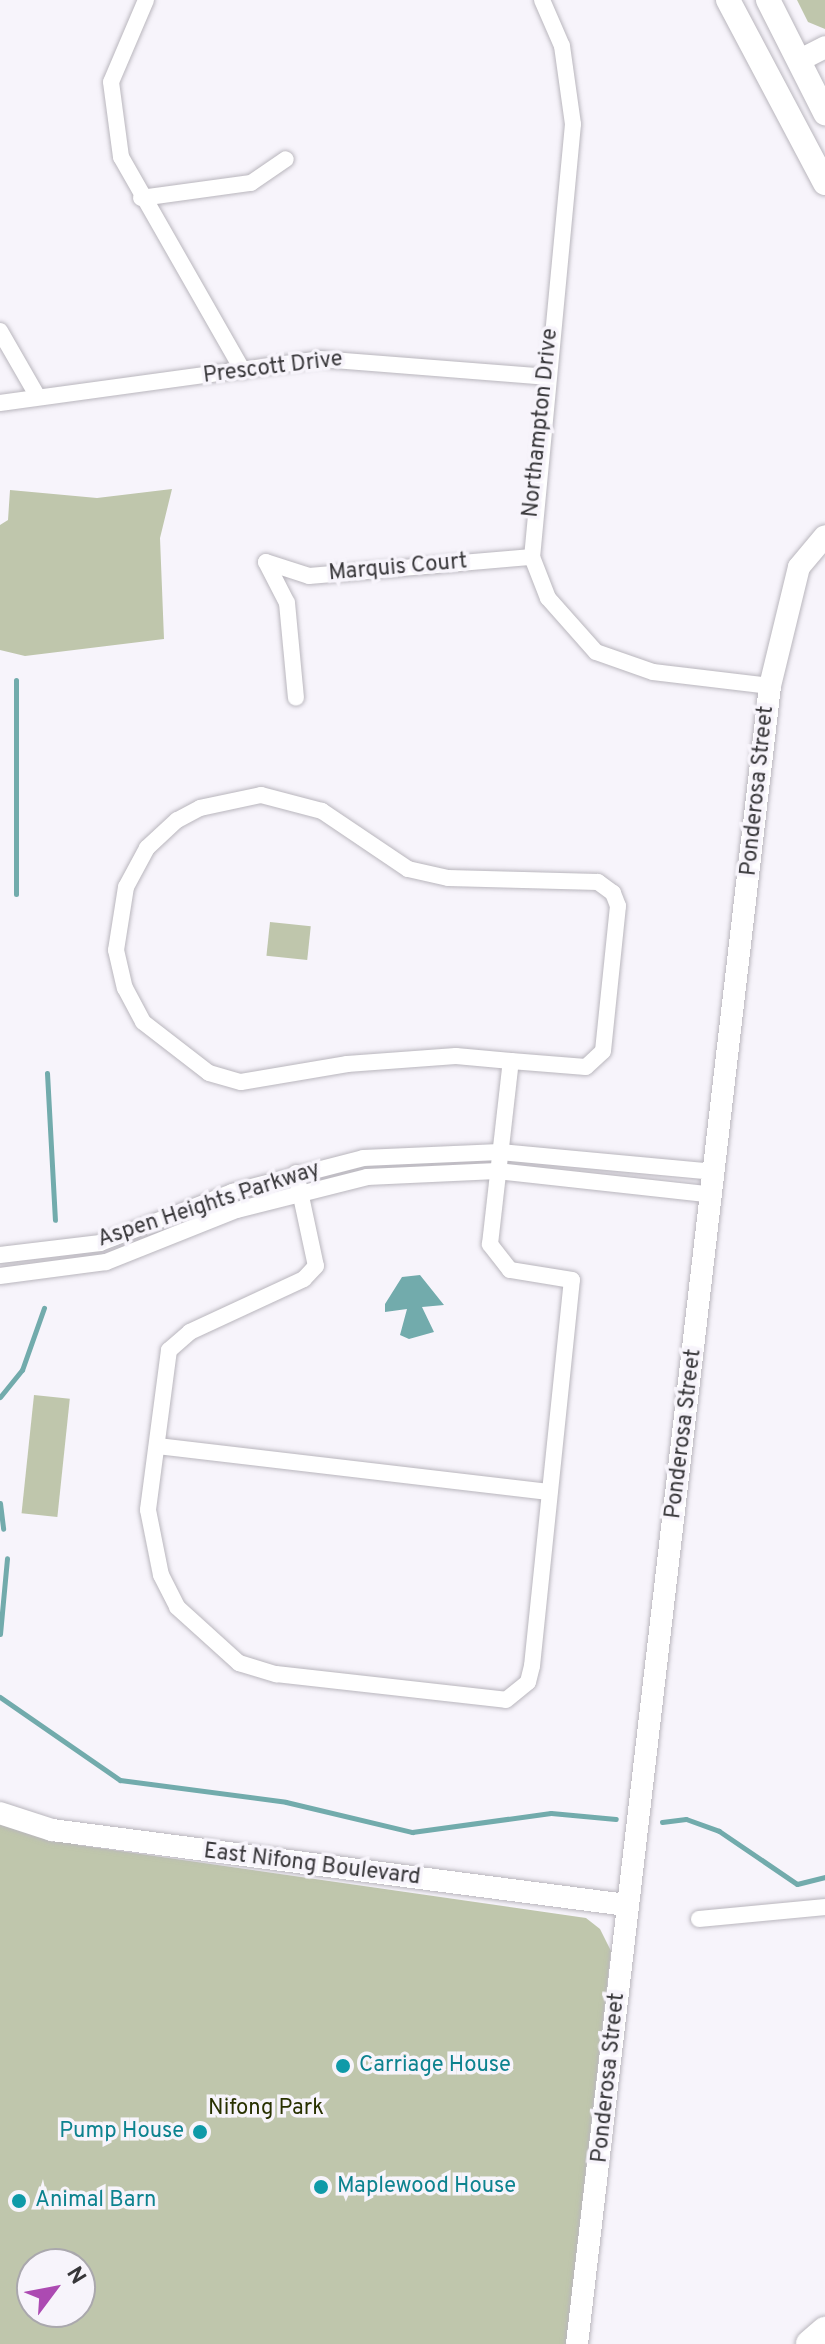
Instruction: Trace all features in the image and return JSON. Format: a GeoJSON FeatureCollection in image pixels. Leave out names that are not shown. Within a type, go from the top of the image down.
{"type":"FeatureCollection","features":[{"type":"Feature","properties":{"kind":"highway"},"geometry":{"type":"LineString","coordinates":[[810,2344],[825,2331]]}},
{"type":"Feature","properties":{"kind":"main road"},"geometry":{"type":"LineString","coordinates":[[728,0],[825,183]]}},
{"type":"Feature","properties":{"kind":"main road"},"geometry":{"type":"LineString","coordinates":[[768,0],[825,113]]}},
{"type":"Feature","properties":{"kind":"street"},"geometry":{"type":"LineString","coordinates":[[146,0],[111,82],[121,157],[141,198],[243,371]]}},
{"type":"Feature","properties":{"kind":"street","name":"Northampton Drive"},"geometry":{"type":"LineString","coordinates":[[542,0],[562,46],[573,124],[532,557],[548,598],[596,652],[653,672],[770,686]]}},
{"type":"Feature","properties":{"kind":"street"},"geometry":{"type":"LineString","coordinates":[[800,60],[825,47]]}},
{"type":"Feature","properties":{"kind":"street"},"geometry":{"type":"LineString","coordinates":[[141,198],[251,183],[286,159]]}},
{"type":"Feature","properties":{"kind":"street"},"geometry":{"type":"LineString","coordinates":[[0,331],[38,397]]}},
{"type":"Feature","properties":{"kind":"street","name":"Prescott Drive"},"geometry":{"type":"LineString","coordinates":[[0,403],[243,371],[372,358],[547,377]]}},
{"type":"Feature","properties":{"kind":"street","name":"Ponderosa Street"},"geometry":{"type":"LineString","coordinates":[[577,2344],[770,686],[799,567],[825,536]]}},
{"type":"Feature","properties":{"kind":"street","name":"Marquis Court"},"geometry":{"type":"LineString","coordinates":[[296,698],[287,603],[266,562],[309,576],[532,557]]}},
{"type":"Feature","properties":{"kind":"street"},"geometry":{"type":"LineString","coordinates":[[261,795],[322,811],[408,869],[448,878],[598,882],[618,906],[603,1051],[586,1067],[511,1061],[456,1056],[347,1064],[241,1082],[209,1073],[143,1022],[125,988],[116,950],[126,887],[147,848],[177,820],[200,808],[261,795]]}},
{"type":"Feature","properties":{"kind":"street"},"geometry":{"type":"LineString","coordinates":[[296,1173],[316,1266],[304,1279],[176,1341],[157,1446],[152,1542],[177,1607],[208,1641],[276,1674],[506,1700],[528,1682],[572,1280],[497,1262],[489,1228],[511,1061]]}},
{"type":"Feature","properties":{"kind":"street","name":"Aspen Heights Parkway"},"geometry":{"type":"LineString","coordinates":[[0,1255],[100,1243],[296,1173],[363,1158],[500,1152],[715,1172]]}},
{"type":"Feature","properties":{"kind":"street","name":"Aspen Heights Parkway"},"geometry":{"type":"LineString","coordinates":[[0,1276],[106,1262],[301,1191],[367,1177],[497,1171],[713,1195]]}},
{"type":"Feature","properties":{"kind":"street"},"geometry":{"type":"LineString","coordinates":[[157,1446],[549,1492]]}},
{"type":"Feature","properties":{"kind":"street","name":"East Nifong Boulevard"},"geometry":{"type":"LineString","coordinates":[[0,1813],[52,1830],[626,1905]]}},
{"type":"Feature","properties":{"kind":"street"},"geometry":{"type":"LineString","coordinates":[[699,1919],[825,1907]]}},
{"type":"Feature","properties":{"kind":"green space"},"geometry":{"type":"Polygon","coordinates":[[[797,0],[825,0],[825,29],[808,22],[797,0]]]}},
{"type":"Feature","properties":{"kind":"green space"},"geometry":{"type":"Polygon","coordinates":[[[172,489],[160,538],[164,639],[25,656],[0,650],[0,525],[8,520],[10,490],[97,498],[172,489]]]}},
{"type":"Feature","properties":{"kind":"green space"},"geometry":{"type":"Polygon","coordinates":[[[270,922],[311,926],[307,960],[266,956],[270,922]]]}},
{"type":"Feature","properties":{"kind":"green space"},"geometry":{"type":"Polygon","coordinates":[[[34,1395],[70,1399],[57,1517],[22,1513],[34,1395]]]}},
{"type":"Feature","properties":{"kind":"green space","name":"Nifong Park"},"geometry":{"type":"Polygon","coordinates":[[[0,1824],[78,1845],[586,1918],[600,1929],[611,1951],[566,2344],[0,2344],[0,1824]]]}},
{"type":"Feature","properties":{"kind":"water"},"geometry":{"type":"Polygon","coordinates":[[[420,1275],[444,1305],[422,1307],[434,1332],[409,1339],[400,1335],[407,1309],[385,1312],[385,1304],[402,1277],[420,1275]]]}},
{"type":"Feature","properties":{"kind":"waterway"},"geometry":{"type":"LineString","coordinates":[[16,680],[16,894]]}},
{"type":"Feature","properties":{"kind":"waterway"},"geometry":{"type":"LineString","coordinates":[[47,1073],[55,1220]]}},
{"type":"Feature","properties":{"kind":"waterway"},"geometry":{"type":"LineString","coordinates":[[0,1397],[22,1370],[44,1308]]}},
{"type":"Feature","properties":{"kind":"waterway"},"geometry":{"type":"LineString","coordinates":[[0,1503],[3,1529]]}},
{"type":"Feature","properties":{"kind":"waterway"},"geometry":{"type":"LineString","coordinates":[[0,1634],[7,1558]]}},
{"type":"Feature","properties":{"kind":"waterway"},"geometry":{"type":"LineString","coordinates":[[0,1697],[120,1780],[286,1802],[412,1832],[551,1813],[616,1819]]}},
{"type":"Feature","properties":{"kind":"waterway"},"geometry":{"type":"LineString","coordinates":[[662,1822],[686,1819],[719,1831],[797,1884],[825,1877]]}},
{"type":"Feature","properties":{"kind":"place","name":"Carriage House"},"geometry":{"type":"Point","coordinates":[343,2066]}},
{"type":"Feature","properties":{"kind":"place","name":"Pump House"},"geometry":{"type":"Point","coordinates":[200,2132]}},
{"type":"Feature","properties":{"kind":"place","name":"Maplewood House"},"geometry":{"type":"Point","coordinates":[321,2187]}},
{"type":"Feature","properties":{"kind":"place","name":"Animal Barn"},"geometry":{"type":"Point","coordinates":[19,2201]}}]}
